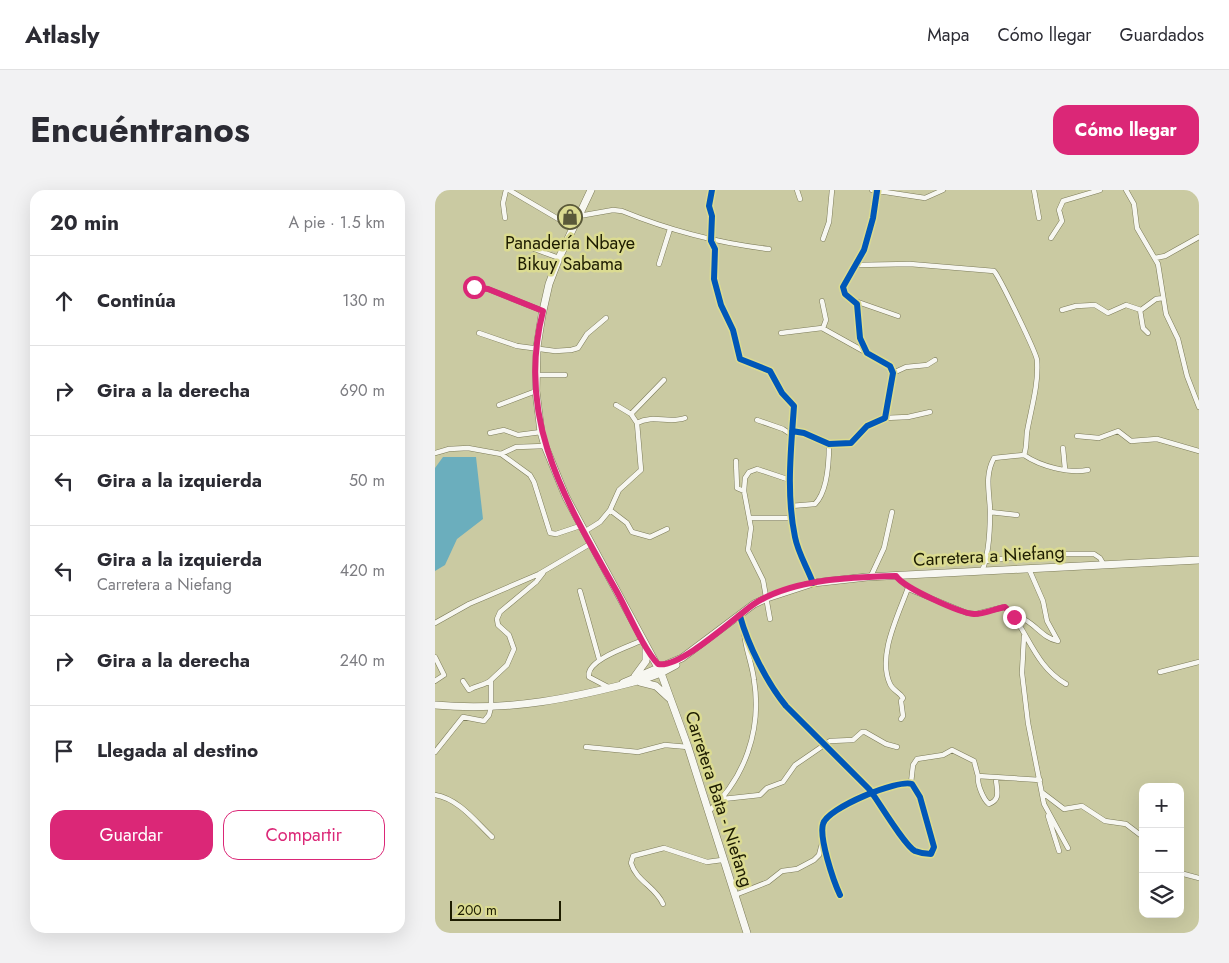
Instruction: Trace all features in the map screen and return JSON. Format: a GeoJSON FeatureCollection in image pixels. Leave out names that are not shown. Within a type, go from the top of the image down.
{"type":"FeatureCollection","features":[{"type":"Feature","properties":{"kind":"main road","name":"Carretera Bata - Niefang"},"geometry":{"type":"LineString","coordinates":[[591,190],[559,258],[543,311],[537,347],[536,375],[541,432],[545,446],[582,529],[655,661],[667,687],[746,932]]}},
{"type":"Feature","properties":{"kind":"main road","name":"Carretera a Niefang"},"geometry":{"type":"LineString","coordinates":[[680,660],[755,604],[767,598],[813,583],[871,576],[1199,560]]}},
{"type":"Feature","properties":{"kind":"main road"},"geometry":{"type":"LineString","coordinates":[[626,682],[642,668],[646,661],[644,641]]}},
{"type":"Feature","properties":{"kind":"main road"},"geometry":{"type":"LineString","coordinates":[[626,682],[637,681],[680,660]]}},
{"type":"Feature","properties":{"kind":"main road"},"geometry":{"type":"LineString","coordinates":[[435,705],[491,707],[539,703],[626,682],[660,671],[667,665],[680,660]]}},
{"type":"Feature","properties":{"kind":"main road"},"geometry":{"type":"LineString","coordinates":[[667,687],[671,670],[680,660]]}},
{"type":"Feature","properties":{"kind":"main road"},"geometry":{"type":"LineString","coordinates":[[655,661],[658,664],[667,665]]}},
{"type":"Feature","properties":{"kind":"main road"},"geometry":{"type":"LineString","coordinates":[[637,681],[656,686],[672,703]]}},
{"type":"Feature","properties":{"kind":"street"},"geometry":{"type":"LineString","coordinates":[[505,218],[503,203],[507,190],[572,227]]}},
{"type":"Feature","properties":{"kind":"street"},"geometry":{"type":"LineString","coordinates":[[712,190],[709,206],[712,216],[711,241],[715,249],[714,279],[721,305],[733,330],[740,359],[770,371],[782,393],[793,403],[792,518],[797,547],[813,583]]}},
{"type":"Feature","properties":{"kind":"street"},"geometry":{"type":"LineString","coordinates":[[797,190],[800,199]]}},
{"type":"Feature","properties":{"kind":"street"},"geometry":{"type":"LineString","coordinates":[[823,239],[829,222],[832,190]]}},
{"type":"Feature","properties":{"kind":"street"},"geometry":{"type":"LineString","coordinates":[[898,316],[855,301],[845,294],[843,287],[864,250],[871,226],[874,191],[925,198],[943,190]]}},
{"type":"Feature","properties":{"kind":"street"},"geometry":{"type":"LineString","coordinates":[[1034,190],[1039,218]]}},
{"type":"Feature","properties":{"kind":"street"},"geometry":{"type":"LineString","coordinates":[[1051,238],[1062,221],[1059,210],[1063,202],[1099,190]]}},
{"type":"Feature","properties":{"kind":"street"},"geometry":{"type":"LineString","coordinates":[[1126,190],[1134,204],[1137,228],[1155,258],[1162,281],[1163,298],[1170,324],[1180,344],[1187,376],[1199,407]]}},
{"type":"Feature","properties":{"kind":"street"},"geometry":{"type":"LineString","coordinates":[[579,216],[613,210],[622,211],[670,229],[711,241],[769,249]]}},
{"type":"Feature","properties":{"kind":"street"},"geometry":{"type":"LineString","coordinates":[[659,264],[670,229]]}},
{"type":"Feature","properties":{"kind":"street"},"geometry":{"type":"LineString","coordinates":[[1155,258],[1165,256],[1199,237]]}},
{"type":"Feature","properties":{"kind":"street"},"geometry":{"type":"LineString","coordinates":[[513,241],[559,258]]}},
{"type":"Feature","properties":{"kind":"street"},"geometry":{"type":"LineString","coordinates":[[857,265],[953,266],[994,271],[998,275],[1022,322],[1025,335],[1037,360],[1031,421],[1024,455]]}},
{"type":"Feature","properties":{"kind":"street"},"geometry":{"type":"LineString","coordinates":[[474,287],[488,289],[543,311]]}},
{"type":"Feature","properties":{"kind":"street"},"geometry":{"type":"LineString","coordinates":[[1140,310],[1163,298]]}},
{"type":"Feature","properties":{"kind":"street"},"geometry":{"type":"LineString","coordinates":[[822,301],[826,320],[823,328]]}},
{"type":"Feature","properties":{"kind":"street"},"geometry":{"type":"LineString","coordinates":[[855,301],[858,308],[860,338],[867,353]]}},
{"type":"Feature","properties":{"kind":"street"},"geometry":{"type":"LineString","coordinates":[[1062,310],[1075,306],[1095,305],[1108,313],[1126,305],[1140,310]]}},
{"type":"Feature","properties":{"kind":"street"},"geometry":{"type":"LineString","coordinates":[[1140,310],[1143,328],[1147,333]]}},
{"type":"Feature","properties":{"kind":"street"},"geometry":{"type":"LineString","coordinates":[[479,333],[505,344],[555,350],[578,348],[587,334],[606,318]]}},
{"type":"Feature","properties":{"kind":"street"},"geometry":{"type":"LineString","coordinates":[[781,333],[823,328],[890,366],[893,373],[885,418]]}},
{"type":"Feature","properties":{"kind":"street"},"geometry":{"type":"LineString","coordinates":[[893,373],[907,366],[921,366],[935,360]]}},
{"type":"Feature","properties":{"kind":"street"},"geometry":{"type":"LineString","coordinates":[[536,375],[565,375]]}},
{"type":"Feature","properties":{"kind":"street"},"geometry":{"type":"LineString","coordinates":[[631,414],[664,380]]}},
{"type":"Feature","properties":{"kind":"street"},"geometry":{"type":"LineString","coordinates":[[499,405],[536,391]]}},
{"type":"Feature","properties":{"kind":"street"},"geometry":{"type":"LineString","coordinates":[[435,453],[449,449],[468,448],[501,454],[529,475],[534,482],[550,533],[556,534],[582,529],[600,522],[610,510],[619,490],[641,470],[637,423],[631,414],[616,405]]}},
{"type":"Feature","properties":{"kind":"street"},"geometry":{"type":"LineString","coordinates":[[757,420],[792,433],[804,433],[829,444],[851,443],[867,426],[885,418],[930,412]]}},
{"type":"Feature","properties":{"kind":"street"},"geometry":{"type":"LineString","coordinates":[[637,423],[644,419],[675,422],[685,418]]}},
{"type":"Feature","properties":{"kind":"street"},"geometry":{"type":"LineString","coordinates":[[490,433],[504,430],[518,435],[541,432]]}},
{"type":"Feature","properties":{"kind":"street"},"geometry":{"type":"LineString","coordinates":[[1077,436],[1099,438],[1118,430],[1131,441],[1157,439],[1199,451]]}},
{"type":"Feature","properties":{"kind":"street"},"geometry":{"type":"LineString","coordinates":[[791,506],[815,504],[820,498],[829,460],[829,444]]}},
{"type":"Feature","properties":{"kind":"street"},"geometry":{"type":"LineString","coordinates":[[501,454],[516,447],[545,446]]}},
{"type":"Feature","properties":{"kind":"street"},"geometry":{"type":"LineString","coordinates":[[1063,448],[1065,469]]}},
{"type":"Feature","properties":{"kind":"street"},"geometry":{"type":"LineString","coordinates":[[982,571],[986,561],[990,512],[988,486],[994,458],[1024,455],[1031,461],[1065,469],[1080,472],[1088,470]]}},
{"type":"Feature","properties":{"kind":"street"},"geometry":{"type":"LineString","coordinates":[[736,461],[737,488],[744,492]]}},
{"type":"Feature","properties":{"kind":"street"},"geometry":{"type":"LineString","coordinates":[[770,619],[763,580],[748,550],[751,528],[744,492],[745,478],[753,470],[764,470],[791,480]]}},
{"type":"Feature","properties":{"kind":"street"},"geometry":{"type":"LineString","coordinates":[[610,510],[627,523],[632,532],[649,538],[667,529]]}},
{"type":"Feature","properties":{"kind":"street"},"geometry":{"type":"LineString","coordinates":[[871,576],[884,548],[892,512]]}},
{"type":"Feature","properties":{"kind":"street"},"geometry":{"type":"LineString","coordinates":[[990,512],[1017,515]]}},
{"type":"Feature","properties":{"kind":"street"},"geometry":{"type":"LineString","coordinates":[[749,518],[792,518]]}},
{"type":"Feature","properties":{"kind":"street"},"geometry":{"type":"LineString","coordinates":[[435,623],[469,604],[545,570],[590,544]]}},
{"type":"Feature","properties":{"kind":"street"},"geometry":{"type":"LineString","coordinates":[[986,561],[1031,554],[1094,554],[1100,558],[1104,565]]}},
{"type":"Feature","properties":{"kind":"street"},"geometry":{"type":"LineString","coordinates":[[1014,617],[1021,617],[1050,638],[1058,641],[1047,621],[1043,601],[1029,569]]}},
{"type":"Feature","properties":{"kind":"street"},"geometry":{"type":"LineString","coordinates":[[463,681],[469,690],[475,686],[483,686],[507,665],[515,649],[509,635],[498,625],[500,612],[536,582],[545,570]]}},
{"type":"Feature","properties":{"kind":"street"},"geometry":{"type":"LineString","coordinates":[[896,576],[908,588],[967,613],[976,614],[1005,607],[1014,617],[1045,668],[1055,678],[1066,684]]}},
{"type":"Feature","properties":{"kind":"street"},"geometry":{"type":"LineString","coordinates":[[901,719],[903,716],[903,698],[890,685],[886,665],[887,645],[908,588]]}},
{"type":"Feature","properties":{"kind":"street"},"geometry":{"type":"LineString","coordinates":[[580,591],[599,659]]}},
{"type":"Feature","properties":{"kind":"street"},"geometry":{"type":"LineString","coordinates":[[708,812],[723,799],[735,781],[744,763],[754,732],[757,706],[754,680],[740,616]]}},
{"type":"Feature","properties":{"kind":"street"},"geometry":{"type":"LineString","coordinates":[[743,627],[777,696],[872,793],[911,848],[931,854],[934,846],[924,808],[916,788],[911,783]]}},
{"type":"Feature","properties":{"kind":"street"},"geometry":{"type":"LineString","coordinates":[[1024,636],[1022,672],[1028,723],[1048,815],[1059,851]]}},
{"type":"Feature","properties":{"kind":"street"},"geometry":{"type":"LineString","coordinates":[[609,687],[589,677],[590,668],[599,659],[644,641]]}},
{"type":"Feature","properties":{"kind":"street"},"geometry":{"type":"LineString","coordinates":[[435,658],[444,675],[435,681]]}},
{"type":"Feature","properties":{"kind":"street"},"geometry":{"type":"LineString","coordinates":[[1160,672],[1199,662]]}},
{"type":"Feature","properties":{"kind":"street"},"geometry":{"type":"LineString","coordinates":[[435,752],[463,717],[484,721],[489,716],[491,680]]}},
{"type":"Feature","properties":{"kind":"street"},"geometry":{"type":"LineString","coordinates":[[723,799],[760,795],[767,788],[777,786],[786,780],[795,765],[830,741],[853,740],[862,732],[865,732],[886,744],[897,747]]}},
{"type":"Feature","properties":{"kind":"street"},"geometry":{"type":"LineString","coordinates":[[586,747],[638,752],[665,745],[687,746]]}},
{"type":"Feature","properties":{"kind":"street"},"geometry":{"type":"LineString","coordinates":[[911,783],[913,765],[917,760],[943,755],[952,750],[974,760],[978,776],[977,781],[983,798],[989,804],[995,801],[997,797],[996,778]]}},
{"type":"Feature","properties":{"kind":"street"},"geometry":{"type":"LineString","coordinates":[[978,776],[1040,780]]}},
{"type":"Feature","properties":{"kind":"street"},"geometry":{"type":"LineString","coordinates":[[839,895],[829,869],[824,821],[830,814],[872,793],[911,783]]}},
{"type":"Feature","properties":{"kind":"street"},"geometry":{"type":"LineString","coordinates":[[1043,792],[1064,809],[1082,806],[1105,821],[1126,824],[1139,834]]}},
{"type":"Feature","properties":{"kind":"street"},"geometry":{"type":"LineString","coordinates":[[435,795],[468,812],[492,836]]}},
{"type":"Feature","properties":{"kind":"street"},"geometry":{"type":"LineString","coordinates":[[1048,815],[1068,848]]}},
{"type":"Feature","properties":{"kind":"street"},"geometry":{"type":"LineString","coordinates":[[733,895],[768,882],[782,871],[797,869],[814,860],[819,855],[824,834]]}},
{"type":"Feature","properties":{"kind":"street"},"geometry":{"type":"LineString","coordinates":[[663,904],[658,895],[635,873],[631,863],[633,856],[645,851],[669,848],[707,862],[722,860]]}},
{"type":"Feature","properties":{"kind":"street"},"geometry":{"type":"LineString","coordinates":[[1184,874],[1199,878]]}},
{"type":"Feature","properties":{"kind":"water"},"geometry":{"type":"Polygon","coordinates":[[[443,457],[476,457],[483,519],[457,539],[445,565],[435,571],[435,468],[443,457]]]}},
{"type":"Feature","properties":{"kind":"cycle path"},"geometry":{"type":"LineString","coordinates":[[712,190],[709,206],[712,216],[711,241],[715,249],[714,279],[721,305],[733,330],[740,359],[770,371],[782,393],[794,406],[790,472],[792,521],[798,549],[813,583]]}},
{"type":"Feature","properties":{"kind":"cycle path"},"geometry":{"type":"LineString","coordinates":[[792,431],[804,433],[829,444],[851,443],[867,426],[885,418],[893,373],[890,366],[867,353],[860,338],[857,304],[845,294],[843,287],[864,250],[873,218],[877,191]]}},
{"type":"Feature","properties":{"kind":"cycle path"},"geometry":{"type":"LineString","coordinates":[[740,616],[759,663],[786,706],[869,789],[872,793],[876,798],[899,833],[911,848],[917,852],[931,854],[934,847],[920,797],[912,784],[893,786],[879,790],[864,796],[849,803],[827,817],[823,824],[823,839],[830,870],[840,895]]}},
{"type":"Feature","properties":{"kind":"place","name":"Panadería Nbaye Bikuy Sabama"},"geometry":{"type":"Point","coordinates":[570,217]}},
{"type":"Feature","properties":{"kind":"route"},"geometry":{"type":"LineString","coordinates":[[474,287],[488,289],[525,306],[543,311],[537,347],[536,391],[541,432],[545,446],[554,471],[583,532],[658,664],[667,665],[682,658],[755,604],[799,586],[825,581],[867,576],[896,576],[899,582],[911,590],[958,610],[976,614],[1005,607],[1014,617]]}}]}
